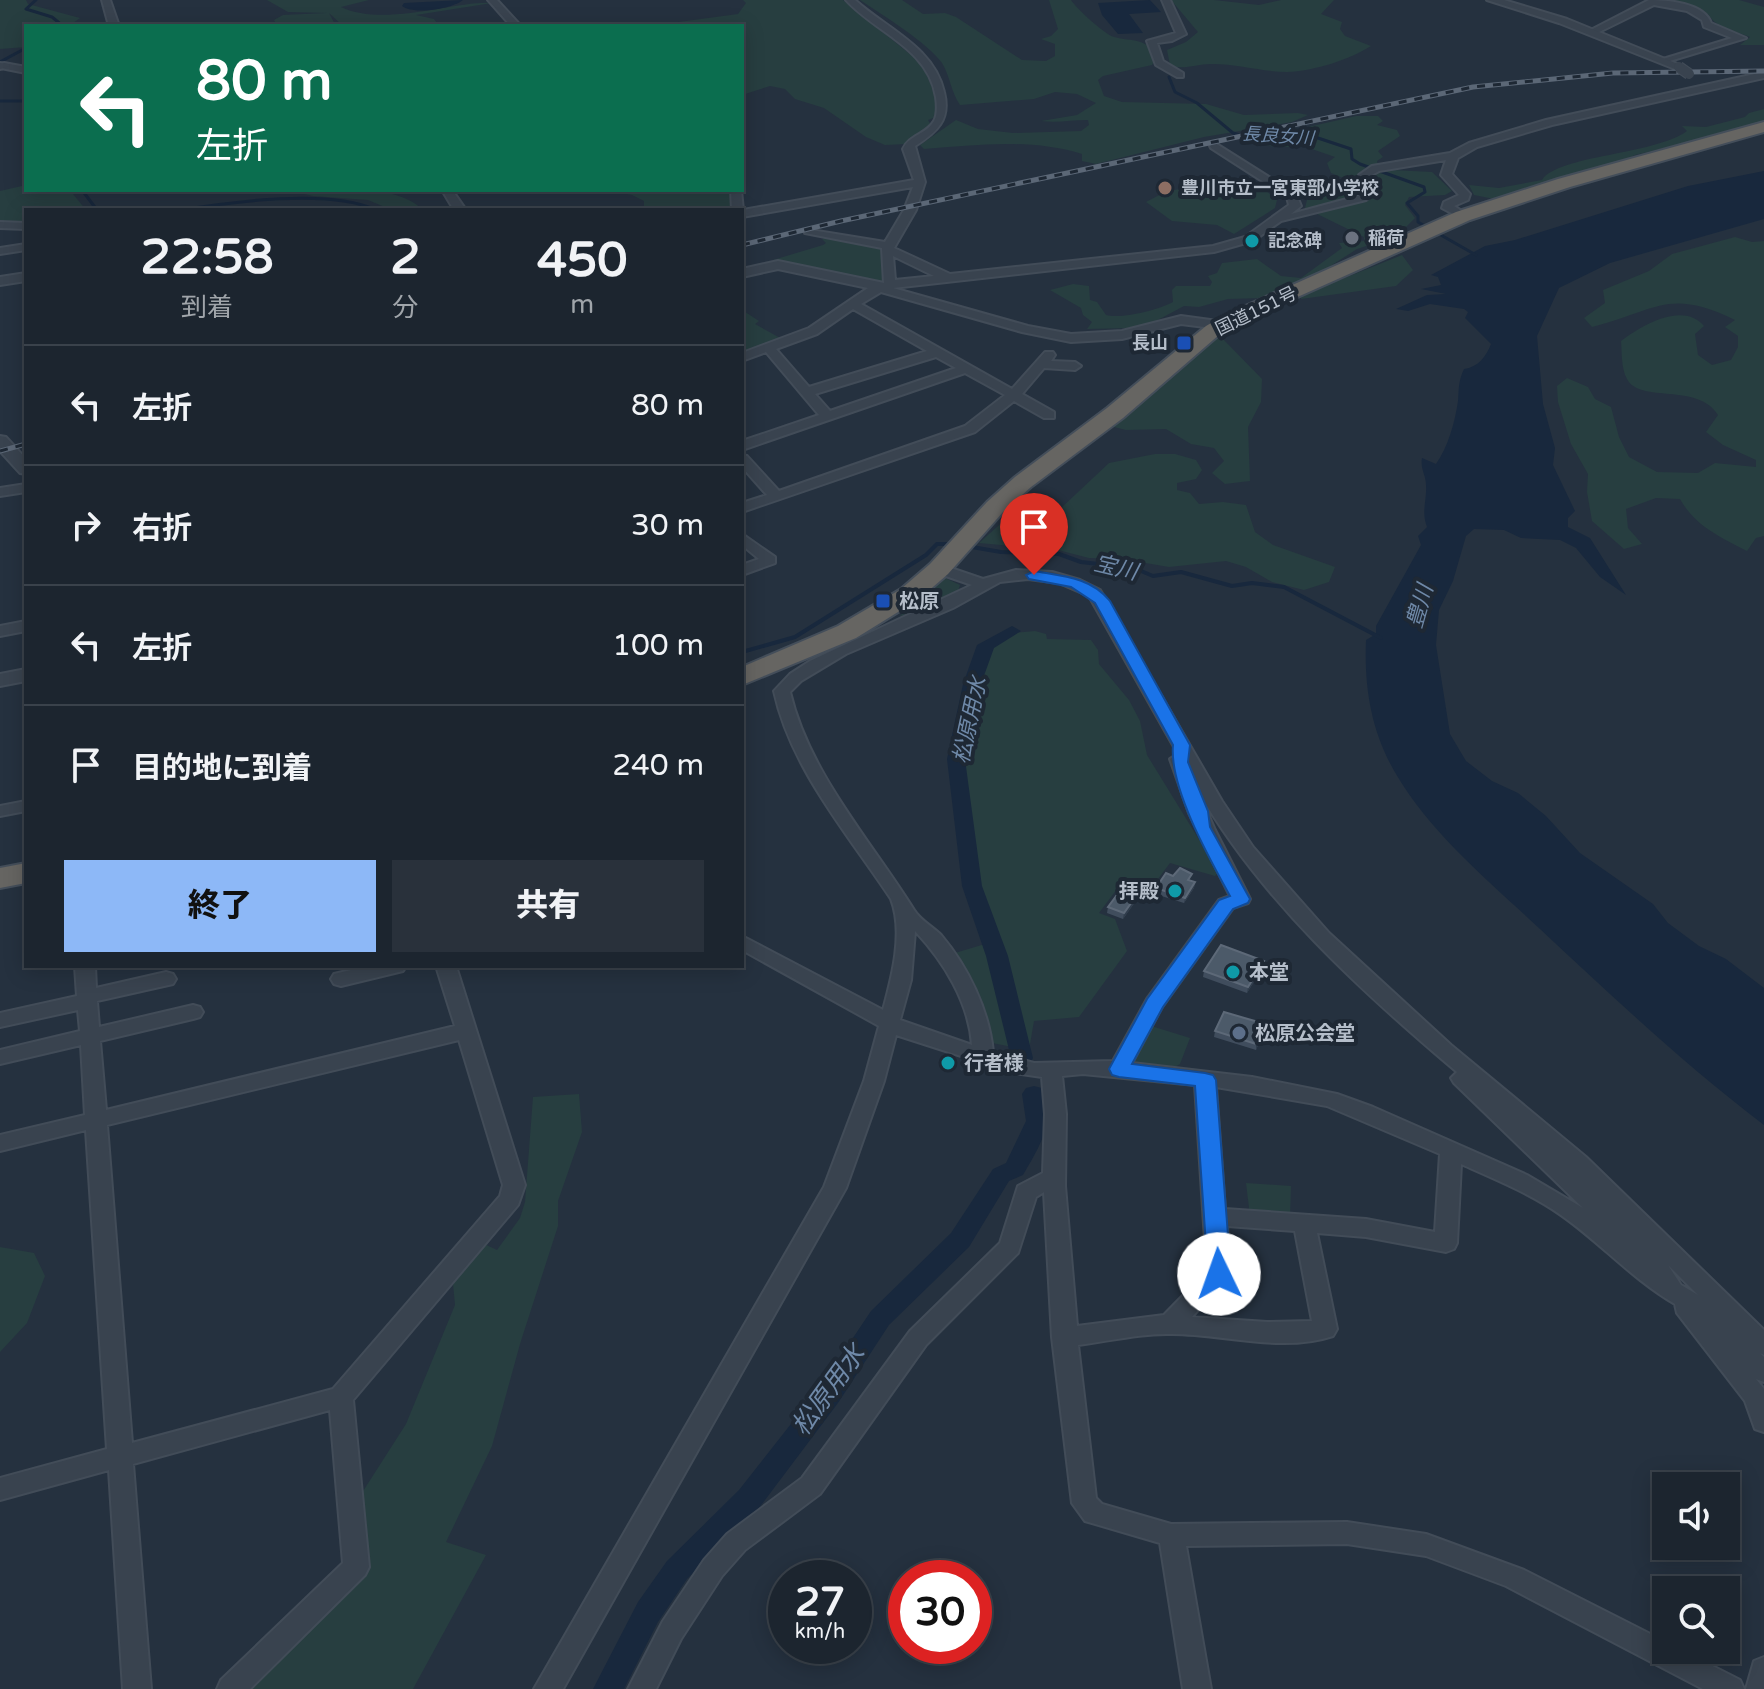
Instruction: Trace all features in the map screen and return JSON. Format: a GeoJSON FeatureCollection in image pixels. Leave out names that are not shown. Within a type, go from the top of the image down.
{"type":"FeatureCollection","features":[{"type":"Feature","properties":{"kind":"highway","name":"国道151号"},"geometry":{"type":"LineString","coordinates":[[744,676],[870,620],[910,594],[1023,482],[1103,423],[1221,325],[1463,216],[1579,179],[1764,127]]}},
{"type":"Feature","properties":{"kind":"highway"},"geometry":{"type":"LineString","coordinates":[[0,878],[24,873]]}},
{"type":"Feature","properties":{"kind":"street"},"geometry":{"type":"LineString","coordinates":[[106,0],[113,24]]}},
{"type":"Feature","properties":{"kind":"street"},"geometry":{"type":"LineString","coordinates":[[492,0],[514,24]]}},
{"type":"Feature","properties":{"kind":"street"},"geometry":{"type":"LineString","coordinates":[[850,0],[919,53],[932,65],[937,76],[943,118],[910,144],[908,149],[920,182],[910,210],[888,248],[888,281],[893,284]]}},
{"type":"Feature","properties":{"kind":"street"},"geometry":{"type":"LineString","coordinates":[[1166,0],[1181,34],[1152,41],[1159,63],[1180,75]]}},
{"type":"Feature","properties":{"kind":"street"},"geometry":{"type":"LineString","coordinates":[[1492,0],[1592,32],[1666,61],[1706,86]]}},
{"type":"Feature","properties":{"kind":"street"},"geometry":{"type":"LineString","coordinates":[[1592,32],[1655,1],[1699,12],[1707,25],[1741,38],[1666,61]]}},
{"type":"Feature","properties":{"kind":"street"},"geometry":{"type":"LineString","coordinates":[[2,66],[24,70]]}},
{"type":"Feature","properties":{"kind":"street"},"geometry":{"type":"LineString","coordinates":[[1275,221],[1362,198],[1368,194],[1364,175],[1372,170],[1453,156],[1473,145],[1550,122],[1764,75]]}},
{"type":"Feature","properties":{"kind":"street"},"geometry":{"type":"LineString","coordinates":[[744,356],[813,331],[879,288],[893,284],[1184,255],[1239,242],[1295,206],[1292,196],[1215,146]]}},
{"type":"Feature","properties":{"kind":"street"},"geometry":{"type":"LineString","coordinates":[[1453,156],[1446,175],[1465,194],[1464,198],[1448,204],[1448,208],[1463,216]]}},
{"type":"Feature","properties":{"kind":"street"},"geometry":{"type":"LineString","coordinates":[[744,211],[920,182]]}},
{"type":"Feature","properties":{"kind":"street"},"geometry":{"type":"LineString","coordinates":[[0,225],[24,226]]}},
{"type":"Feature","properties":{"kind":"street"},"geometry":{"type":"LineString","coordinates":[[811,233],[888,248],[948,278]]}},
{"type":"Feature","properties":{"kind":"street"},"geometry":{"type":"LineString","coordinates":[[0,251],[24,247]]}},
{"type":"Feature","properties":{"kind":"street"},"geometry":{"type":"LineString","coordinates":[[744,273],[778,265],[1071,338],[1122,335],[1181,320],[1221,325]]}},
{"type":"Feature","properties":{"kind":"street"},"geometry":{"type":"LineString","coordinates":[[0,281],[24,277]]}},
{"type":"Feature","properties":{"kind":"street"},"geometry":{"type":"LineString","coordinates":[[852,304],[1049,415]]}},
{"type":"Feature","properties":{"kind":"street"},"geometry":{"type":"LineString","coordinates":[[769,348],[826,415]]}},
{"type":"Feature","properties":{"kind":"street"},"geometry":{"type":"LineString","coordinates":[[808,392],[938,352]]}},
{"type":"Feature","properties":{"kind":"street"},"geometry":{"type":"LineString","coordinates":[[744,507],[970,429],[1015,394],[1045,359],[1075,366]]}},
{"type":"Feature","properties":{"kind":"street"},"geometry":{"type":"LineString","coordinates":[[744,445],[967,368]]}},
{"type":"Feature","properties":{"kind":"street"},"geometry":{"type":"LineString","coordinates":[[0,441],[7,456],[24,468]]}},
{"type":"Feature","properties":{"kind":"street"},"geometry":{"type":"LineString","coordinates":[[744,461],[777,497]]}},
{"type":"Feature","properties":{"kind":"street"},"geometry":{"type":"LineString","coordinates":[[0,492],[24,488]]}},
{"type":"Feature","properties":{"kind":"street"},"geometry":{"type":"LineString","coordinates":[[744,540],[770,560],[744,569]]}},
{"type":"Feature","properties":{"kind":"street"},"geometry":{"type":"LineString","coordinates":[[953,553],[983,584]]}},
{"type":"Feature","properties":{"kind":"street"},"geometry":{"type":"LineString","coordinates":[[548,1689],[824,1209],[864,1111],[901,980],[907,916],[900,899],[802,748],[783,707],[782,691],[799,673],[969,595],[983,584],[1008,575],[1034,575],[1075,583],[1095,593],[1181,745],[1239,839],[1280,890],[1351,966],[1444,1050],[1578,1163],[1764,1345]]}},
{"type":"Feature","properties":{"kind":"street"},"geometry":{"type":"LineString","coordinates":[[0,631],[24,626]]}},
{"type":"Feature","properties":{"kind":"street"},"geometry":{"type":"LineString","coordinates":[[0,680],[24,675]]}},
{"type":"Feature","properties":{"kind":"street"},"geometry":{"type":"LineString","coordinates":[[1119,1069],[1154,1004],[1226,904],[1241,899],[1201,827],[1199,811],[1180,762],[1181,745]]}},
{"type":"Feature","properties":{"kind":"street"},"geometry":{"type":"LineString","coordinates":[[0,811],[24,806]]}},
{"type":"Feature","properties":{"kind":"street"},"geometry":{"type":"LineString","coordinates":[[907,916],[919,923],[965,988],[976,1013],[983,1054]]}},
{"type":"Feature","properties":{"kind":"street"},"geometry":{"type":"LineString","coordinates":[[744,943],[889,1023],[1014,1066],[1051,1070],[1083,1067],[1119,1069],[1293,1090],[1330,1099],[1519,1181],[1569,1209],[1653,1280],[1696,1305],[1764,1372]]}},
{"type":"Feature","properties":{"kind":"street"},"geometry":{"type":"LineString","coordinates":[[85,968],[137,1689]]}},
{"type":"Feature","properties":{"kind":"street"},"geometry":{"type":"LineString","coordinates":[[341,979],[388,968]]}},
{"type":"Feature","properties":{"kind":"street"},"geometry":{"type":"LineString","coordinates":[[0,1489],[341,1397],[510,1199],[514,1185],[447,968]]}},
{"type":"Feature","properties":{"kind":"street"},"geometry":{"type":"LineString","coordinates":[[0,1020],[166,979]]}},
{"type":"Feature","properties":{"kind":"street"},"geometry":{"type":"LineString","coordinates":[[0,1057],[193,1012]]}},
{"type":"Feature","properties":{"kind":"street"},"geometry":{"type":"LineString","coordinates":[[0,1143],[465,1031]]}},
{"type":"Feature","properties":{"kind":"street"},"geometry":{"type":"LineString","coordinates":[[1444,1050],[1451,1068],[1653,1262],[1756,1397],[1764,1422]]}},
{"type":"Feature","properties":{"kind":"street"},"geometry":{"type":"LineString","coordinates":[[1051,1070],[1056,1091],[1053,1177],[1064,1337],[1085,1503],[1094,1513],[1171,1535],[1347,1533],[1426,1545],[1515,1578],[1730,1689]]}},
{"type":"Feature","properties":{"kind":"street"},"geometry":{"type":"LineString","coordinates":[[1170,1324],[1219,1274],[1205,1080]]}},
{"type":"Feature","properties":{"kind":"street"},"geometry":{"type":"LineString","coordinates":[[1217,1217],[1366,1228],[1446,1243],[1451,1151]]}},
{"type":"Feature","properties":{"kind":"street"},"geometry":{"type":"LineString","coordinates":[[642,1689],[672,1630],[713,1568],[736,1542],[811,1486],[918,1338],[1010,1247],[1026,1192],[1053,1177]]}},
{"type":"Feature","properties":{"kind":"street"},"geometry":{"type":"LineString","coordinates":[[1064,1337],[1170,1324],[1247,1331],[1306,1332],[1325,1329],[1304,1222]]}},
{"type":"Feature","properties":{"kind":"street"},"geometry":{"type":"LineString","coordinates":[[231,1689],[356,1567],[341,1397]]}},
{"type":"Feature","properties":{"kind":"street"},"geometry":{"type":"LineString","coordinates":[[1171,1535],[1197,1689]]}},
{"type":"Feature","properties":{"kind":"street"},"geometry":{"type":"LineString","coordinates":[[1760,1689],[1764,1670]]}},
{"type":"Feature","properties":{"kind":"green space"},"geometry":{"type":"Polygon","coordinates":[[[0,0],[26,0],[28,4],[80,18],[72,24],[24,24],[24,47],[0,49],[0,0]]]}},
{"type":"Feature","properties":{"kind":"green space"},"geometry":{"type":"Polygon","coordinates":[[[267,0],[369,0],[341,7],[378,15],[492,3],[416,15],[434,19],[435,24],[341,24],[329,13],[335,24],[276,24],[274,20],[283,15],[327,13],[288,12],[267,0]]]}},
{"type":"Feature","properties":{"kind":"green space"},"geometry":{"type":"Polygon","coordinates":[[[743,0],[843,0],[921,63],[937,98],[936,117],[928,120],[931,125],[906,144],[885,145],[866,137],[824,108],[795,99],[785,89],[770,86],[744,94],[744,24],[664,24],[738,14],[746,3],[743,0]]]}},
{"type":"Feature","properties":{"kind":"green space"},"geometry":{"type":"Polygon","coordinates":[[[860,0],[902,0],[923,14],[945,13],[1022,60],[1046,61],[1055,56],[1055,44],[1041,39],[1051,36],[1058,29],[1049,0],[1071,0],[1104,31],[1114,37],[1144,43],[1156,58],[1152,65],[1103,76],[1098,80],[1104,96],[1122,102],[1206,104],[1244,115],[1308,115],[1292,122],[1204,137],[1096,164],[1082,161],[1082,154],[1023,144],[924,149],[920,145],[956,120],[978,129],[1013,133],[1081,131],[1089,125],[1088,120],[1041,121],[1077,115],[1096,103],[1077,94],[1055,92],[1034,99],[960,105],[945,68],[935,55],[904,29],[860,0]]]}},
{"type":"Feature","properties":{"kind":"green space"},"geometry":{"type":"Polygon","coordinates":[[[1171,0],[1214,0],[1259,5],[1281,0],[1334,0],[1321,14],[1342,22],[1340,29],[1345,36],[1371,46],[1342,60],[1297,71],[1278,72],[1222,64],[1175,67],[1170,65],[1167,50],[1186,42],[1198,32],[1171,0]]]}},
{"type":"Feature","properties":{"kind":"green space"},"geometry":{"type":"Polygon","coordinates":[[[1665,0],[1739,0],[1764,7],[1764,45],[1740,45],[1750,37],[1721,26],[1708,14],[1665,0]]]}},
{"type":"Feature","properties":{"kind":"green space"},"geometry":{"type":"Polygon","coordinates":[[[1764,109],[1764,124],[1635,155],[1609,166],[1494,199],[1474,195],[1469,185],[1499,188],[1542,180],[1567,165],[1672,139],[1687,131],[1682,126],[1706,127],[1764,109]]]}},
{"type":"Feature","properties":{"kind":"green space"},"geometry":{"type":"Polygon","coordinates":[[[1356,116],[1378,116],[1383,121],[1377,125],[1397,130],[1400,136],[1378,151],[1383,157],[1377,161],[1378,166],[1392,170],[1432,172],[1452,191],[1445,195],[1409,197],[1405,205],[1415,218],[1403,234],[1357,249],[1321,272],[1263,298],[1228,299],[1199,307],[1184,306],[1154,322],[1133,328],[1087,329],[1092,322],[1083,315],[1081,308],[1050,290],[1073,284],[1089,286],[1090,300],[1097,302],[1106,315],[1122,316],[1150,311],[1173,302],[1172,290],[1176,286],[1210,286],[1212,282],[1208,276],[1217,273],[1222,263],[1257,259],[1281,276],[1301,278],[1342,248],[1339,243],[1364,241],[1364,237],[1305,208],[1308,196],[1346,184],[1348,180],[1331,173],[1327,163],[1335,157],[1306,147],[1275,147],[1247,141],[1356,116]]]}},
{"type":"Feature","properties":{"kind":"green space"},"geometry":{"type":"Polygon","coordinates":[[[1252,179],[1277,200],[1275,208],[1234,234],[1217,225],[1172,221],[1146,202],[1167,191],[1252,179]]]}},
{"type":"Feature","properties":{"kind":"green space"},"geometry":{"type":"Polygon","coordinates":[[[24,185],[24,192],[74,192],[84,208],[24,208],[24,221],[0,222],[0,191],[24,185]]]}},
{"type":"Feature","properties":{"kind":"green space"},"geometry":{"type":"Polygon","coordinates":[[[295,192],[382,192],[411,201],[420,208],[387,208],[368,200],[295,192]]]}},
{"type":"Feature","properties":{"kind":"green space"},"geometry":{"type":"Polygon","coordinates":[[[616,192],[729,192],[732,208],[644,208],[644,201],[616,192]]]}},
{"type":"Feature","properties":{"kind":"green space"},"geometry":{"type":"Polygon","coordinates":[[[1735,237],[1752,242],[1764,241],[1764,536],[1756,538],[1747,551],[1701,524],[1680,499],[1656,498],[1626,509],[1628,528],[1642,544],[1624,549],[1592,521],[1587,492],[1588,474],[1571,444],[1558,402],[1557,386],[1567,378],[1588,387],[1595,399],[1611,407],[1619,437],[1629,457],[1657,472],[1698,473],[1715,463],[1756,467],[1756,460],[1723,445],[1706,432],[1718,415],[1709,405],[1684,396],[1644,391],[1627,379],[1623,365],[1621,341],[1640,328],[1674,316],[1695,319],[1704,326],[1695,334],[1698,355],[1712,365],[1731,360],[1738,347],[1738,336],[1725,327],[1735,320],[1712,310],[1677,303],[1592,327],[1584,318],[1605,303],[1603,290],[1649,271],[1672,254],[1735,237]]]}},
{"type":"Feature","properties":{"kind":"green space"},"geometry":{"type":"Polygon","coordinates":[[[822,239],[884,249],[886,283],[880,285],[773,260],[823,245],[826,243],[822,239]]]}},
{"type":"Feature","properties":{"kind":"green space"},"geometry":{"type":"Polygon","coordinates":[[[1402,255],[1413,270],[1396,286],[1301,299],[1302,295],[1402,255]]]}},
{"type":"Feature","properties":{"kind":"green space"},"geometry":{"type":"Polygon","coordinates":[[[744,311],[759,321],[755,324],[782,339],[744,352],[744,311]]]}},
{"type":"Feature","properties":{"kind":"green space"},"geometry":{"type":"Polygon","coordinates":[[[1208,336],[1221,337],[1262,379],[1261,402],[1248,427],[1250,481],[1225,484],[1212,473],[1224,461],[1214,448],[1191,444],[1166,429],[1126,430],[1110,426],[1208,336]]]}},
{"type":"Feature","properties":{"kind":"green space"},"geometry":{"type":"Polygon","coordinates":[[[1155,454],[1175,454],[1196,460],[1202,470],[1196,479],[1177,483],[1177,490],[1190,493],[1199,504],[1223,502],[1246,505],[1255,532],[1273,545],[1335,567],[1329,582],[1304,590],[1272,582],[1246,567],[1226,561],[1169,567],[1122,559],[1089,558],[1058,550],[979,543],[1007,518],[1060,509],[1109,463],[1155,454]]]}},
{"type":"Feature","properties":{"kind":"green space"},"geometry":{"type":"Polygon","coordinates":[[[941,576],[960,585],[958,591],[899,617],[941,576]]]}},
{"type":"Feature","properties":{"kind":"green space"},"geometry":{"type":"Polygon","coordinates":[[[1035,631],[1046,634],[1047,639],[1091,640],[1098,650],[1099,664],[1129,700],[1140,721],[1147,755],[1219,872],[1215,876],[1170,863],[1149,891],[1134,894],[1117,889],[1099,913],[1115,919],[1127,951],[1079,1017],[1034,1021],[1029,1050],[987,1042],[955,953],[985,944],[957,759],[974,684],[987,645],[1004,634],[1035,631]]]}},
{"type":"Feature","properties":{"kind":"green space"},"geometry":{"type":"Polygon","coordinates":[[[1148,1025],[1190,1038],[1180,1064],[1173,1068],[1127,1062],[1148,1025]]]}},
{"type":"Feature","properties":{"kind":"green space"},"geometry":{"type":"Polygon","coordinates":[[[579,1094],[582,1132],[558,1201],[558,1226],[520,1344],[492,1446],[446,1542],[486,1555],[413,1689],[243,1689],[368,1568],[358,1499],[406,1424],[455,1305],[452,1273],[480,1242],[497,1250],[520,1218],[525,1202],[533,1097],[579,1094]]]}},
{"type":"Feature","properties":{"kind":"green space"},"geometry":{"type":"Polygon","coordinates":[[[1246,1183],[1291,1186],[1290,1218],[1250,1216],[1246,1183]]]}},
{"type":"Feature","properties":{"kind":"green space"},"geometry":{"type":"Polygon","coordinates":[[[0,1247],[34,1253],[45,1276],[27,1323],[0,1352],[0,1247]]]}},
{"type":"Feature","properties":{"kind":"water"},"geometry":{"type":"Polygon","coordinates":[[[1150,0],[1161,12],[1129,14],[1143,33],[1118,34],[1102,15],[1098,3],[1150,0]]]}},
{"type":"Feature","properties":{"kind":"water","name":"豊川"},"geometry":{"type":"Polygon","coordinates":[[[1764,171],[1764,219],[1610,263],[1559,288],[1537,336],[1543,404],[1555,448],[1553,465],[1575,511],[1568,518],[1568,527],[1590,538],[1626,595],[1600,577],[1576,548],[1560,540],[1521,538],[1504,530],[1474,529],[1466,536],[1453,581],[1439,610],[1436,645],[1450,734],[1466,761],[1492,781],[1518,793],[1546,816],[1580,853],[1653,904],[1668,923],[1699,946],[1726,959],[1764,988],[1764,1125],[1622,1005],[1482,875],[1427,817],[1396,774],[1380,742],[1368,692],[1366,640],[1376,634],[1376,626],[1421,545],[1418,536],[1427,527],[1422,458],[1436,464],[1453,426],[1464,369],[1481,361],[1491,344],[1465,318],[1468,312],[1464,309],[1430,304],[1408,311],[1396,309],[1427,295],[1446,294],[1421,289],[1441,285],[1438,277],[1431,275],[1485,246],[1515,240],[1688,186],[1764,171]]]}},
{"type":"Feature","properties":{"kind":"building"},"geometry":{"type":"Polygon","coordinates":[[[1180,868],[1192,874],[1188,880],[1195,882],[1185,898],[1156,888],[1166,873],[1173,876],[1180,868]]]}},
{"type":"Feature","properties":{"kind":"building"},"geometry":{"type":"Polygon","coordinates":[[[1120,891],[1136,896],[1124,913],[1108,907],[1120,891]]]}},
{"type":"Feature","properties":{"kind":"building","name":"本堂"},"geometry":{"type":"Polygon","coordinates":[[[1221,945],[1264,961],[1248,987],[1204,971],[1221,945]]]}},
{"type":"Feature","properties":{"kind":"building","name":"松原公会堂"},"geometry":{"type":"Polygon","coordinates":[[[1224,1012],[1265,1024],[1256,1044],[1215,1031],[1224,1012]]]}},
{"type":"Feature","properties":{"kind":"waterway"},"geometry":{"type":"LineString","coordinates":[[36,0],[26,9],[52,17],[61,24]]}},
{"type":"Feature","properties":{"kind":"waterway"},"geometry":{"type":"LineString","coordinates":[[410,6],[455,0]]}},
{"type":"Feature","properties":{"kind":"waterway"},"geometry":{"type":"LineString","coordinates":[[0,62],[24,49]]}},
{"type":"Feature","properties":{"kind":"waterway","name":"長良女川"},"geometry":{"type":"LineString","coordinates":[[1169,77],[1175,92],[1197,103],[1233,133],[1246,137],[1315,137],[1351,149],[1352,159],[1360,164],[1424,187],[1425,192],[1407,203],[1418,216],[1418,222],[1476,255]]}},
{"type":"Feature","properties":{"kind":"waterway","name":"宝川"},"geometry":{"type":"LineString","coordinates":[[0,101],[24,101]]}},
{"type":"Feature","properties":{"kind":"waterway","name":"宝川"},"geometry":{"type":"LineString","coordinates":[[84,192],[96,208]]}},
{"type":"Feature","properties":{"kind":"waterway","name":"宝川"},"geometry":{"type":"LineString","coordinates":[[196,208],[307,198],[356,203],[370,208]]}},
{"type":"Feature","properties":{"kind":"waterway","name":"宝川"},"geometry":{"type":"LineString","coordinates":[[744,651],[795,637],[926,555],[937,544],[953,544]]}},
{"type":"Feature","properties":{"kind":"waterway","name":"宝川"},"geometry":{"type":"LineString","coordinates":[[966,546],[1001,552],[1059,554],[1081,562],[1134,568],[1153,576],[1181,572],[1232,586],[1252,583],[1284,587],[1381,638]]}},
{"type":"Feature","properties":{"kind":"waterway","name":"松原用水"},"geometry":{"type":"LineString","coordinates":[[1012,631],[986,645],[972,684],[956,759],[972,886],[997,956],[1022,1058]]}},
{"type":"Feature","properties":{"kind":"waterway","name":"松原用水"},"geometry":{"type":"LineString","coordinates":[[608,1689],[648,1612],[677,1570],[749,1499],[829,1395],[880,1318],[960,1240],[1001,1175],[1015,1169],[1038,1121],[1034,1094]]}},
{"type":"Feature","properties":{"kind":"railway"},"geometry":{"type":"LineString","coordinates":[[744,245],[841,221],[1473,87],[1613,73],[1764,71]]}},
{"type":"Feature","properties":{"kind":"railway"},"geometry":{"type":"LineString","coordinates":[[0,451],[24,445]]}},
{"type":"Feature","properties":{"kind":"place","name":"豊川市立一宮東部小学校"},"geometry":{"type":"Point","coordinates":[1165,188]}},
{"type":"Feature","properties":{"kind":"place","name":"稲荷"},"geometry":{"type":"Point","coordinates":[1352,238]}},
{"type":"Feature","properties":{"kind":"place","name":"記念碑"},"geometry":{"type":"Point","coordinates":[1252,241]}},
{"type":"Feature","properties":{"kind":"place","name":"長山"},"geometry":{"type":"Point","coordinates":[1184,343]}},
{"type":"Feature","properties":{"kind":"place","name":"松原"},"geometry":{"type":"Point","coordinates":[883,601]}},
{"type":"Feature","properties":{"kind":"place","name":"拝殿"},"geometry":{"type":"Point","coordinates":[1175,891]}},
{"type":"Feature","properties":{"kind":"place","name":"本堂"},"geometry":{"type":"Point","coordinates":[1233,972]}},
{"type":"Feature","properties":{"kind":"place","name":"松原公会堂"},"geometry":{"type":"Point","coordinates":[1239,1033]}},
{"type":"Feature","properties":{"kind":"place","name":"行者様"},"geometry":{"type":"Point","coordinates":[948,1063]}},
{"type":"Feature","properties":{"kind":"route"},"geometry":{"type":"LineString","coordinates":[[1034,575],[1075,583],[1095,593],[1102,601],[1181,745],[1178,755],[1199,811],[1201,827],[1241,899],[1226,904],[1154,1004],[1119,1069],[1205,1080],[1219,1274]]}}]}
